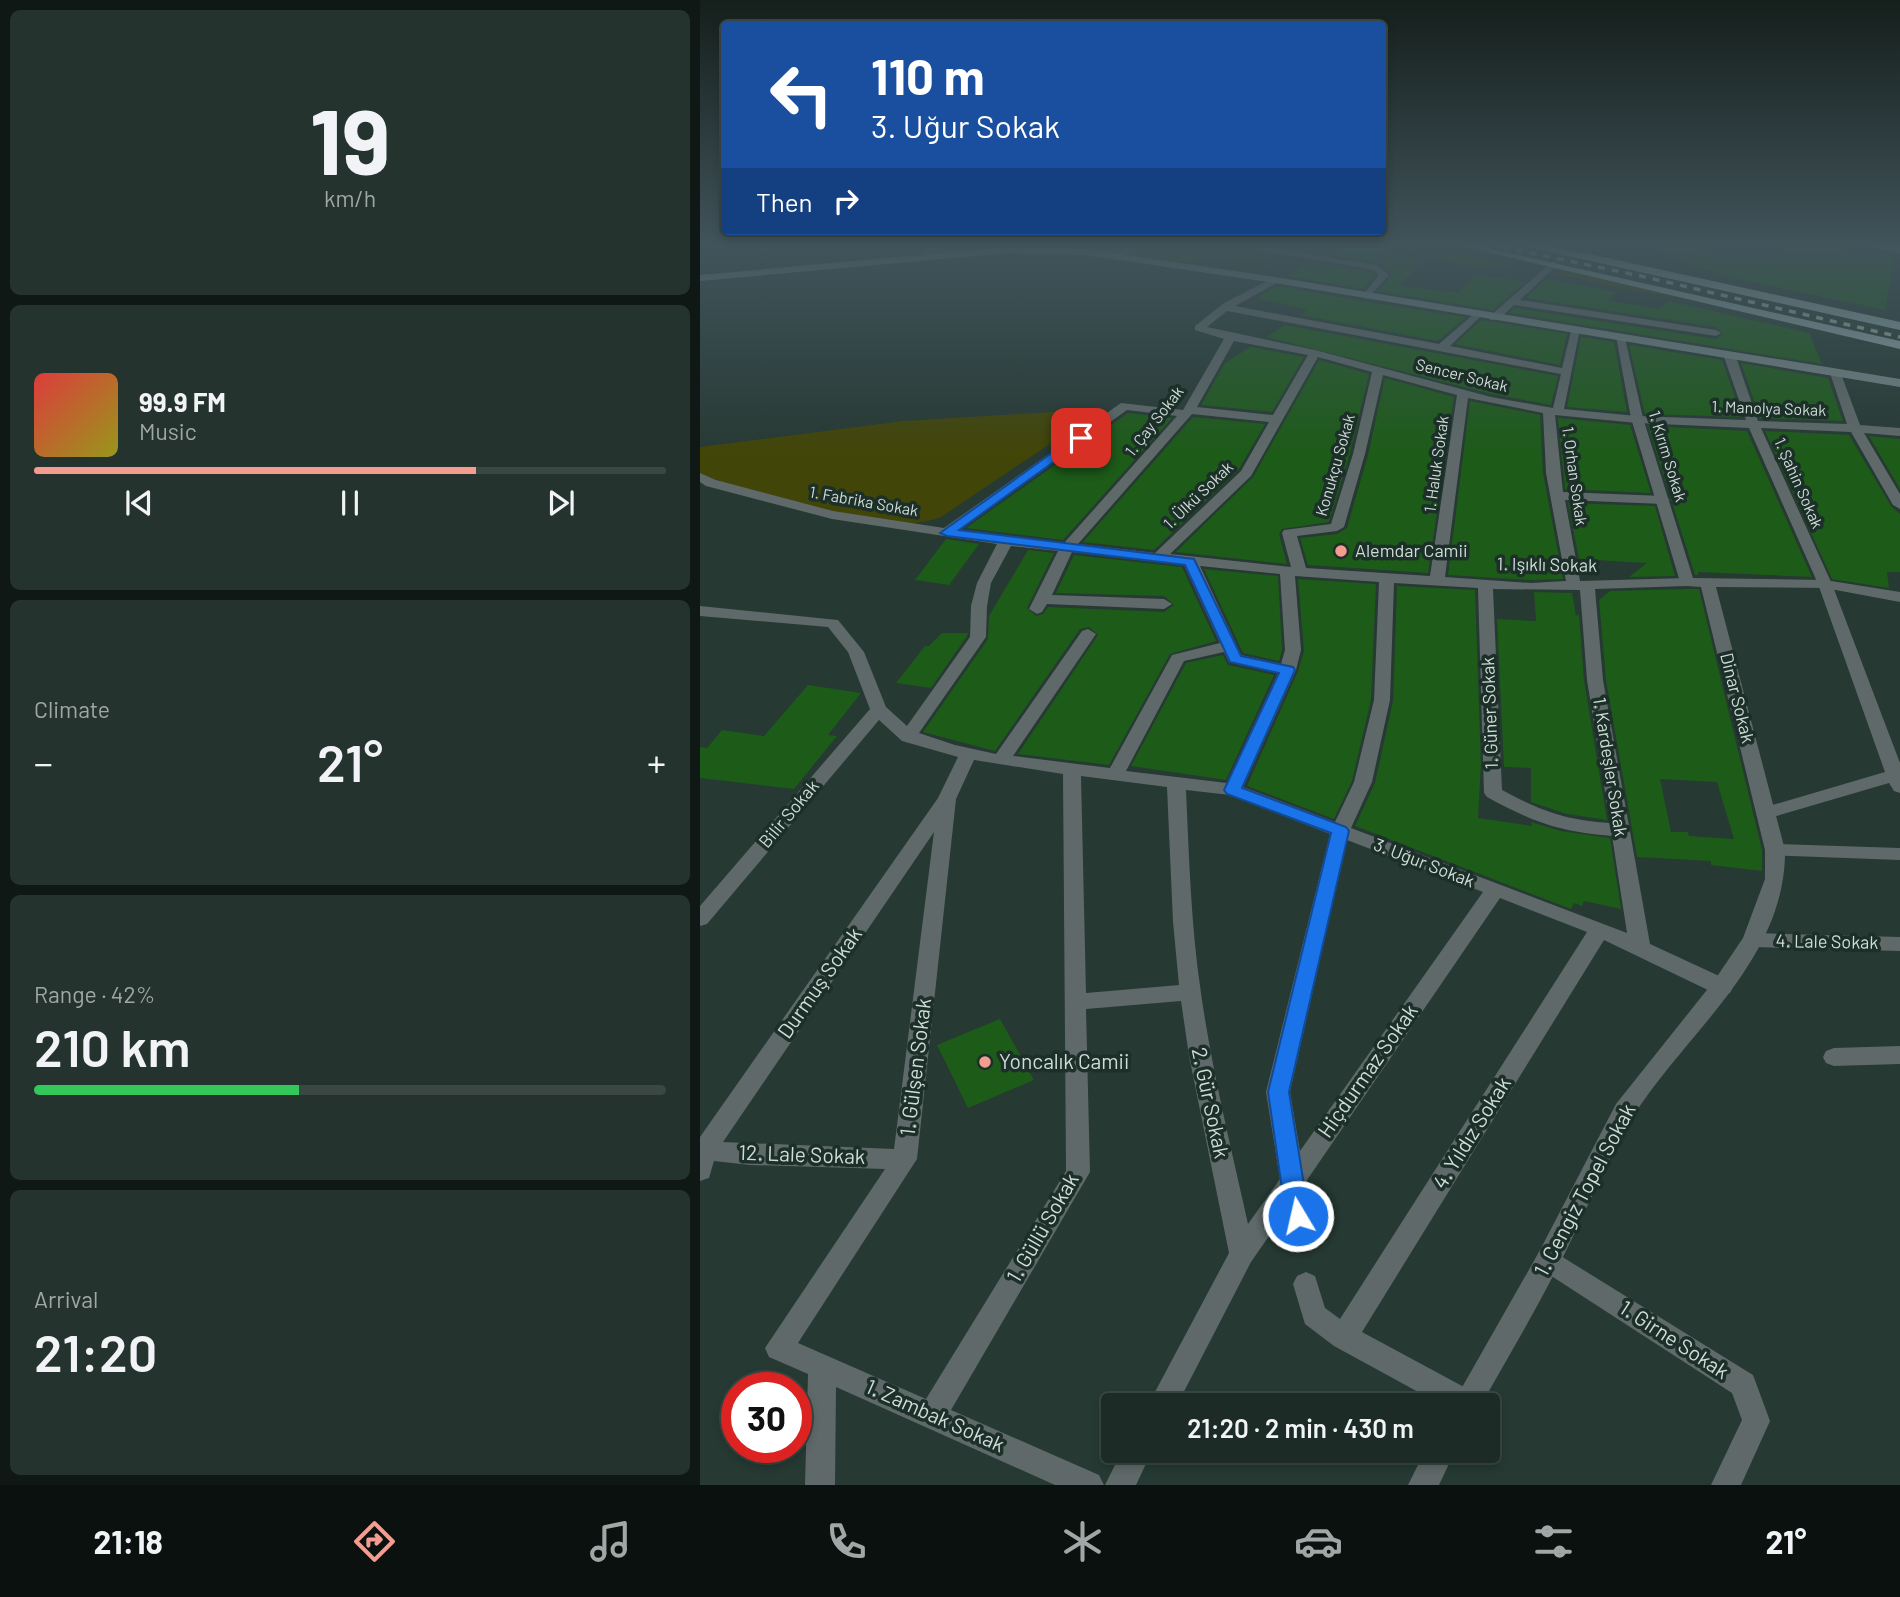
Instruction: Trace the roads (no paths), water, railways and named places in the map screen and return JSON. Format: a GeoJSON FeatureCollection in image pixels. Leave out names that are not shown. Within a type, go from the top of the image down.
{"type":"FeatureCollection","features":[{"type":"Feature","properties":{"kind":"highway"},"geometry":{"type":"LineString","coordinates":[[1777,316],[1900,345]]}},
{"type":"Feature","properties":{"kind":"highway"},"geometry":{"type":"LineString","coordinates":[[1856,316],[1900,326]]}},
{"type":"Feature","properties":{"kind":"main road"},"geometry":{"type":"LineString","coordinates":[[1484,316],[1900,383]]}},
{"type":"Feature","properties":{"kind":"street","name":"Sencer Sokak"},"geometry":{"type":"LineString","coordinates":[[1213,316],[1199,328],[1230,338],[1315,354],[1463,394],[1553,411],[1637,418]]}},
{"type":"Feature","properties":{"kind":"street"},"geometry":{"type":"LineString","coordinates":[[1273,316],[1567,372]]}},
{"type":"Feature","properties":{"kind":"street"},"geometry":{"type":"LineString","coordinates":[[1441,349],[1475,316]]}},
{"type":"Feature","properties":{"kind":"street"},"geometry":{"type":"LineString","coordinates":[[1607,316],[1716,333]]}},
{"type":"Feature","properties":{"kind":"street","name":"1. Orhan Sokak"},"geometry":{"type":"LineString","coordinates":[[1576,331],[1567,372],[1553,411],[1553,473],[1581,586]]}},
{"type":"Feature","properties":{"kind":"street","name":"1. Çay Sokak"},"geometry":{"type":"LineString","coordinates":[[1164,604],[1040,604],[1067,548],[1188,412],[1230,338]]}},
{"type":"Feature","properties":{"kind":"street","name":"1. Kırım Sokak"},"geometry":{"type":"LineString","coordinates":[[1620,338],[1637,418],[1687,582]]}},
{"type":"Feature","properties":{"kind":"street","name":"1. Ülkü Sokak"},"geometry":{"type":"LineString","coordinates":[[1159,557],[1238,483],[1279,419],[1315,354]]}},
{"type":"Feature","properties":{"kind":"street","name":"1. Şahin Sokak"},"geometry":{"type":"LineString","coordinates":[[1730,357],[1754,424],[1825,584],[1897,781]]}},
{"type":"Feature","properties":{"kind":"street","name":"Konukçu Sokak"},"geometry":{"type":"LineString","coordinates":[[1294,571],[1289,533],[1337,527],[1359,454],[1378,370]]}},
{"type":"Feature","properties":{"kind":"street"},"geometry":{"type":"LineString","coordinates":[[1836,373],[1854,428],[1900,505]]}},
{"type":"Feature","properties":{"kind":"street","name":"1. Haluk Sokak"},"geometry":{"type":"LineString","coordinates":[[1437,580],[1463,394]]}},
{"type":"Feature","properties":{"kind":"street"},"geometry":{"type":"LineString","coordinates":[[947,533],[1125,406],[1279,419]]}},
{"type":"Feature","properties":{"kind":"street","name":"1. Manolya Sokak"},"geometry":{"type":"LineString","coordinates":[[1637,418],[1900,432]]}},
{"type":"Feature","properties":{"kind":"street","name":"1. Fabrika Sokak"},"geometry":{"type":"LineString","coordinates":[[700,477],[711,483],[832,515],[1067,548]]}},
{"type":"Feature","properties":{"kind":"street"},"geometry":{"type":"LineString","coordinates":[[1558,496],[1663,500]]}},
{"type":"Feature","properties":{"kind":"street"},"geometry":{"type":"LineString","coordinates":[[908,737],[978,637],[979,606],[984,583],[1006,541]]}},
{"type":"Feature","properties":{"kind":"street","name":"1. Işıklı Sokak"},"geometry":{"type":"LineString","coordinates":[[1067,548],[1294,571],[1485,583],[1581,586],[1687,582],[1825,584],[1900,597]]}},
{"type":"Feature","properties":{"kind":"street"},"geometry":{"type":"LineString","coordinates":[[1190,561],[1235,659],[1288,670]]}},
{"type":"Feature","properties":{"kind":"street"},"geometry":{"type":"LineString","coordinates":[[1233,790],[1288,670],[1293,650],[1294,571]]}},
{"type":"Feature","properties":{"kind":"street"},"geometry":{"type":"LineString","coordinates":[[1301,1234],[1279,1092],[1340,831],[1363,782],[1382,700],[1387,577]]}},
{"type":"Feature","properties":{"kind":"street","name":"1. Güner Sokak"},"geometry":{"type":"LineString","coordinates":[[1485,583],[1493,793],[1531,813],[1574,827],[1620,830]]}},
{"type":"Feature","properties":{"kind":"street","name":"Dinar Sokak"},"geometry":{"type":"LineString","coordinates":[[1709,583],[1775,850],[1775,879],[1753,940],[1722,988]]}},
{"type":"Feature","properties":{"kind":"street","name":"1. Kardeşler Sokak"},"geometry":{"type":"LineString","coordinates":[[1581,586],[1640,947]]}},
{"type":"Feature","properties":{"kind":"street"},"geometry":{"type":"LineString","coordinates":[[700,611],[832,623],[849,636],[879,709]]}},
{"type":"Feature","properties":{"kind":"street"},"geometry":{"type":"LineString","coordinates":[[1001,760],[1088,634]]}},
{"type":"Feature","properties":{"kind":"street"},"geometry":{"type":"LineString","coordinates":[[1115,775],[1178,659],[1228,646]]}},
{"type":"Feature","properties":{"kind":"street","name":"3. Uğur Sokak"},"geometry":{"type":"LineString","coordinates":[[879,709],[908,737],[968,754],[1233,790],[1600,929],[1722,988]]}},
{"type":"Feature","properties":{"kind":"street","name":"Bilir Sokak"},"geometry":{"type":"LineString","coordinates":[[700,919],[879,709]]}},
{"type":"Feature","properties":{"kind":"street","name":"1. Gülşen Sokak"},"geometry":{"type":"LineString","coordinates":[[779,1348],[905,1159],[947,799],[968,754]]}},
{"type":"Feature","properties":{"kind":"street","name":"1. Güllü Sokak"},"geometry":{"type":"LineString","coordinates":[[933,1414],[1078,1172],[1072,769]]}},
{"type":"Feature","properties":{"kind":"street","name":"2. Gür Sokak"},"geometry":{"type":"LineString","coordinates":[[1176,781],[1183,922],[1190,992],[1200,1056],[1242,1254]]}},
{"type":"Feature","properties":{"kind":"street"},"geometry":{"type":"LineString","coordinates":[[1766,813],[1897,781]]}},
{"type":"Feature","properties":{"kind":"street","name":"Durmuş Sokak"},"geometry":{"type":"LineString","coordinates":[[701,1156],[947,799]]}},
{"type":"Feature","properties":{"kind":"street"},"geometry":{"type":"LineString","coordinates":[[1775,850],[1900,854]]}},
{"type":"Feature","properties":{"kind":"street","name":"Hiçdurmaz Sokak"},"geometry":{"type":"LineString","coordinates":[[1242,1254],[1495,890]]}},
{"type":"Feature","properties":{"kind":"street","name":"4. Yıldız Sokak"},"geometry":{"type":"LineString","coordinates":[[1344,1337],[1600,929]]}},
{"type":"Feature","properties":{"kind":"street","name":"4. Lale Sokak"},"geometry":{"type":"LineString","coordinates":[[1753,940],[1900,944]]}},
{"type":"Feature","properties":{"kind":"street","name":"1. Cengiz Topel Sokak"},"geometry":{"type":"LineString","coordinates":[[1473,1393],[1548,1260],[1624,1111],[1722,988]]}},
{"type":"Feature","properties":{"kind":"street"},"geometry":{"type":"LineString","coordinates":[[1075,1002],[1190,992]]}},
{"type":"Feature","properties":{"kind":"street"},"geometry":{"type":"LineString","coordinates":[[1834,1057],[1900,1055]]}},
{"type":"Feature","properties":{"kind":"street","name":"12. Lale Sokak"},"geometry":{"type":"LineString","coordinates":[[701,1156],[905,1159]]}},
{"type":"Feature","properties":{"kind":"street"},"geometry":{"type":"LineString","coordinates":[[1168,1393],[1242,1254]]}},
{"type":"Feature","properties":{"kind":"street","name":"1. Girne Sokak"},"geometry":{"type":"LineString","coordinates":[[1548,1260],[1742,1384],[1756,1421],[1726,1485]]}},
{"type":"Feature","properties":{"kind":"street"},"geometry":{"type":"LineString","coordinates":[[1306,1284],[1314,1315],[1344,1337],[1444,1393]]}},
{"type":"Feature","properties":{"kind":"street","name":"1. Zambak Sokak"},"geometry":{"type":"LineString","coordinates":[[779,1348],[1089,1485]]}},
{"type":"Feature","properties":{"kind":"street"},"geometry":{"type":"LineString","coordinates":[[820,1485],[822,1367]]}},
{"type":"Feature","properties":{"kind":"street"},"geometry":{"type":"LineString","coordinates":[[1120,1485],[1132,1463]]}},
{"type":"Feature","properties":{"kind":"street"},"geometry":{"type":"LineString","coordinates":[[1423,1485],[1435,1463]]}},
{"type":"Feature","properties":{"kind":"railway"},"geometry":{"type":"LineString","coordinates":[[1812,316],[1900,337]]}},
{"type":"Feature","properties":{"kind":"place","name":"Alemdar Camii"},"geometry":{"type":"Point","coordinates":[1341,551]}},
{"type":"Feature","properties":{"kind":"place","name":"Yoncalık Camii"},"geometry":{"type":"Point","coordinates":[985,1062]}}]}
